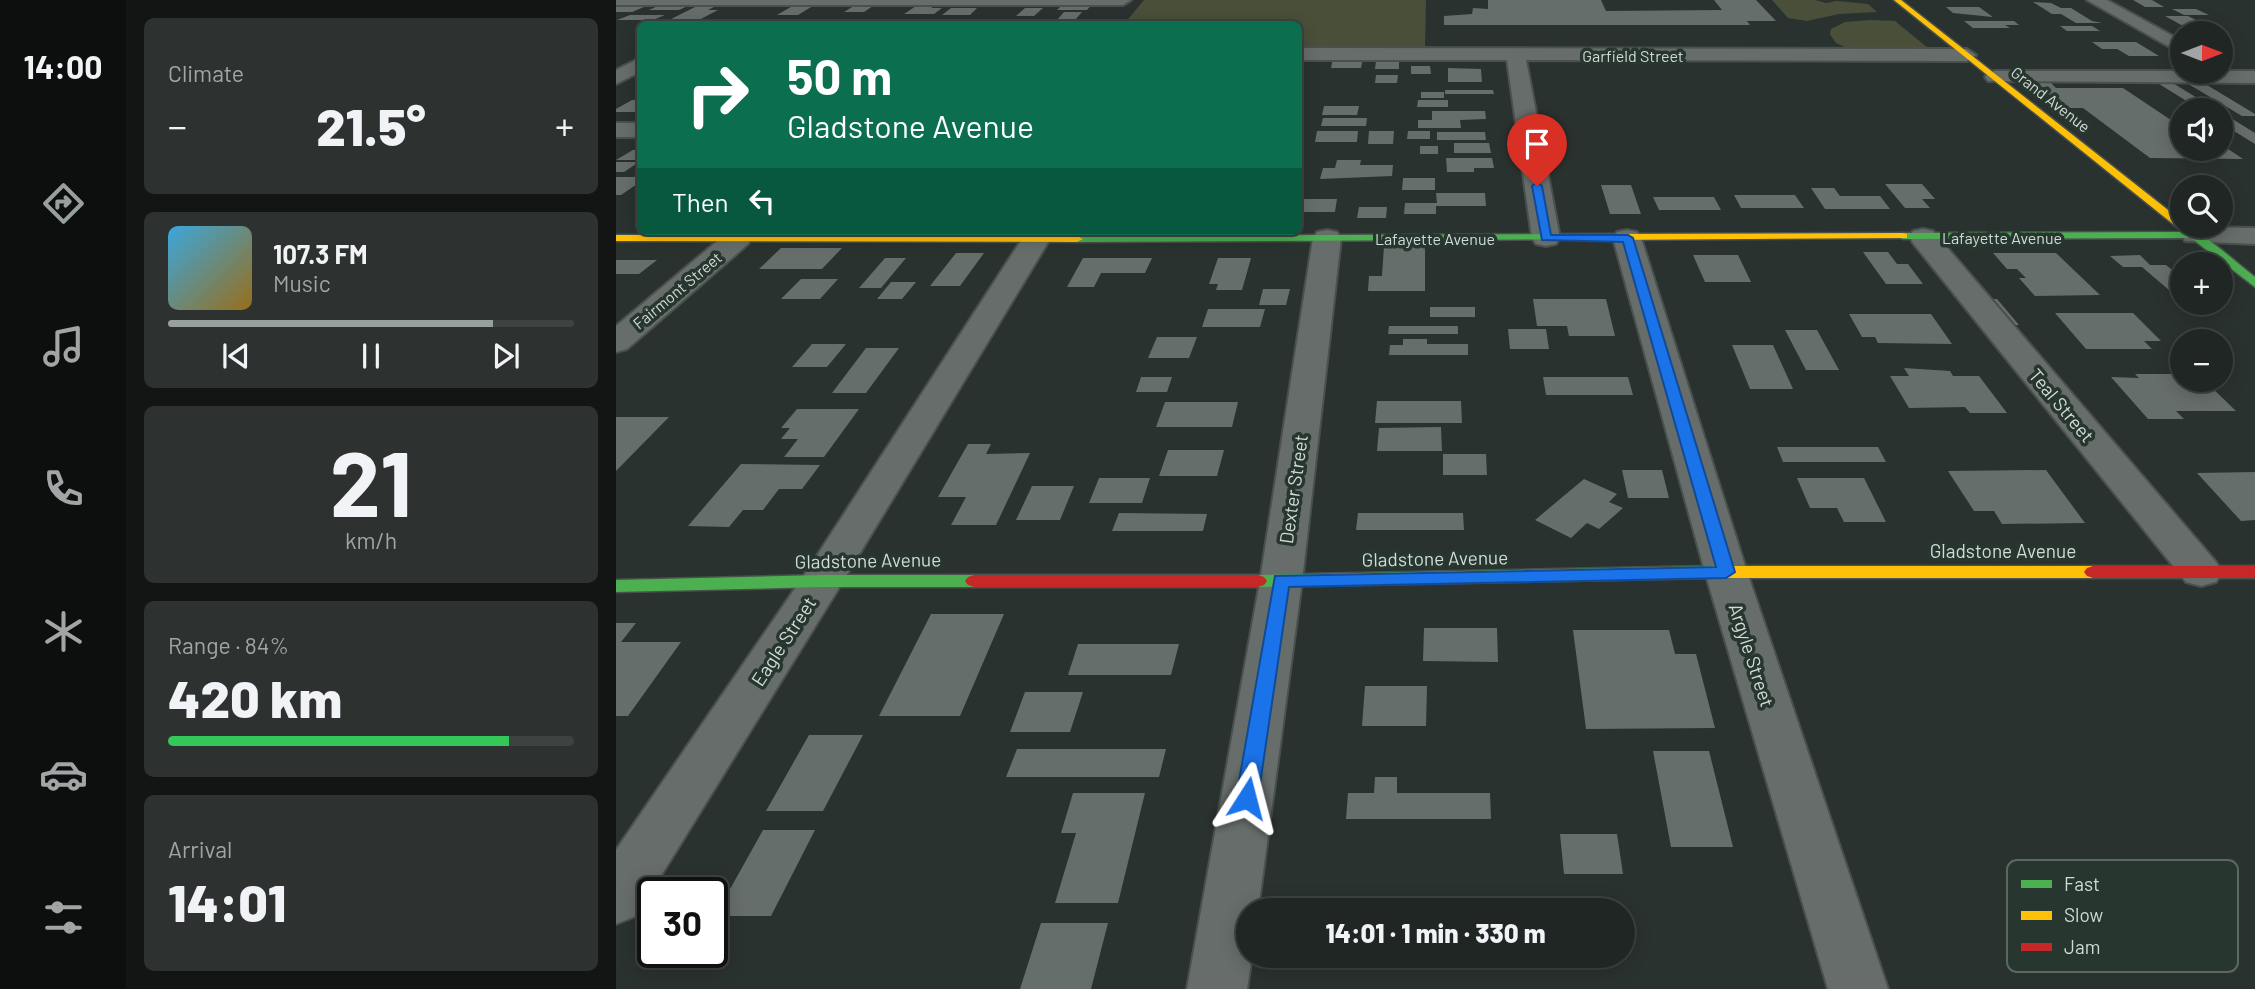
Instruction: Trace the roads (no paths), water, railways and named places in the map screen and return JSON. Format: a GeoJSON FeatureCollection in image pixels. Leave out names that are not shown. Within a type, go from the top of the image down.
{"type":"FeatureCollection","features":[{"type":"Feature","properties":{"kind":"street"},"geometry":{"type":"LineString","coordinates":[[726,18],[758,0]]}},
{"type":"Feature","properties":{"kind":"street"},"geometry":{"type":"LineString","coordinates":[[616,1],[1123,0]]}},
{"type":"Feature","properties":{"kind":"street"},"geometry":{"type":"LineString","coordinates":[[1111,16],[1123,0]]}},
{"type":"Feature","properties":{"kind":"street","name":"Grand Avenue"},"geometry":{"type":"LineString","coordinates":[[1897,0],[2170,216]]}},
{"type":"Feature","properties":{"kind":"street"},"geometry":{"type":"LineString","coordinates":[[2095,0],[2170,41]]}},
{"type":"Feature","properties":{"kind":"street"},"geometry":{"type":"LineString","coordinates":[[616,53],[637,53]]}},
{"type":"Feature","properties":{"kind":"street","name":"Garfield Street"},"geometry":{"type":"LineString","coordinates":[[1302,55],[1967,55]]}},
{"type":"Feature","properties":{"kind":"street"},"geometry":{"type":"LineString","coordinates":[[1516,55],[1546,238]]}},
{"type":"Feature","properties":{"kind":"street"},"geometry":{"type":"LineString","coordinates":[[616,78],[637,66]]}},
{"type":"Feature","properties":{"kind":"street"},"geometry":{"type":"LineString","coordinates":[[1995,77],[2237,74],[2255,88]]}},
{"type":"Feature","properties":{"kind":"street"},"geometry":{"type":"LineString","coordinates":[[616,130],[637,130]]}},
{"type":"Feature","properties":{"kind":"street","name":"Lafayette Avenue"},"geometry":{"type":"LineString","coordinates":[[616,238],[925,235],[1036,239],[1240,235],[1327,238],[1923,237],[2170,229]]}},
{"type":"Feature","properties":{"kind":"street","name":"Lafayette Avenue"},"geometry":{"type":"LineString","coordinates":[[2233,234],[2255,236]]}},
{"type":"Feature","properties":{"kind":"street","name":"Teal Street"},"geometry":{"type":"LineString","coordinates":[[1923,237],[2201,572]]}},
{"type":"Feature","properties":{"kind":"street","name":"Fairmont Street"},"geometry":{"type":"LineString","coordinates":[[616,342],[738,238]]}},
{"type":"Feature","properties":{"kind":"street","name":"Dexter Street"},"geometry":{"type":"LineString","coordinates":[[1217,989],[1281,581],[1327,238]]}},
{"type":"Feature","properties":{"kind":"street","name":"Argyle Street"},"geometry":{"type":"LineString","coordinates":[[1628,238],[1726,572],[1858,989]]}},
{"type":"Feature","properties":{"kind":"street","name":"Grand Avenue"},"geometry":{"type":"LineString","coordinates":[[2198,238],[2255,283]]}},
{"type":"Feature","properties":{"kind":"street","name":"Eagle Street"},"geometry":{"type":"LineString","coordinates":[[616,898],[822,581],[1036,239]]}},
{"type":"Feature","properties":{"kind":"street","name":"Gladstone Avenue"},"geometry":{"type":"LineString","coordinates":[[616,586],[822,581],[1281,581],[1726,572],[2255,572]]}}]}
